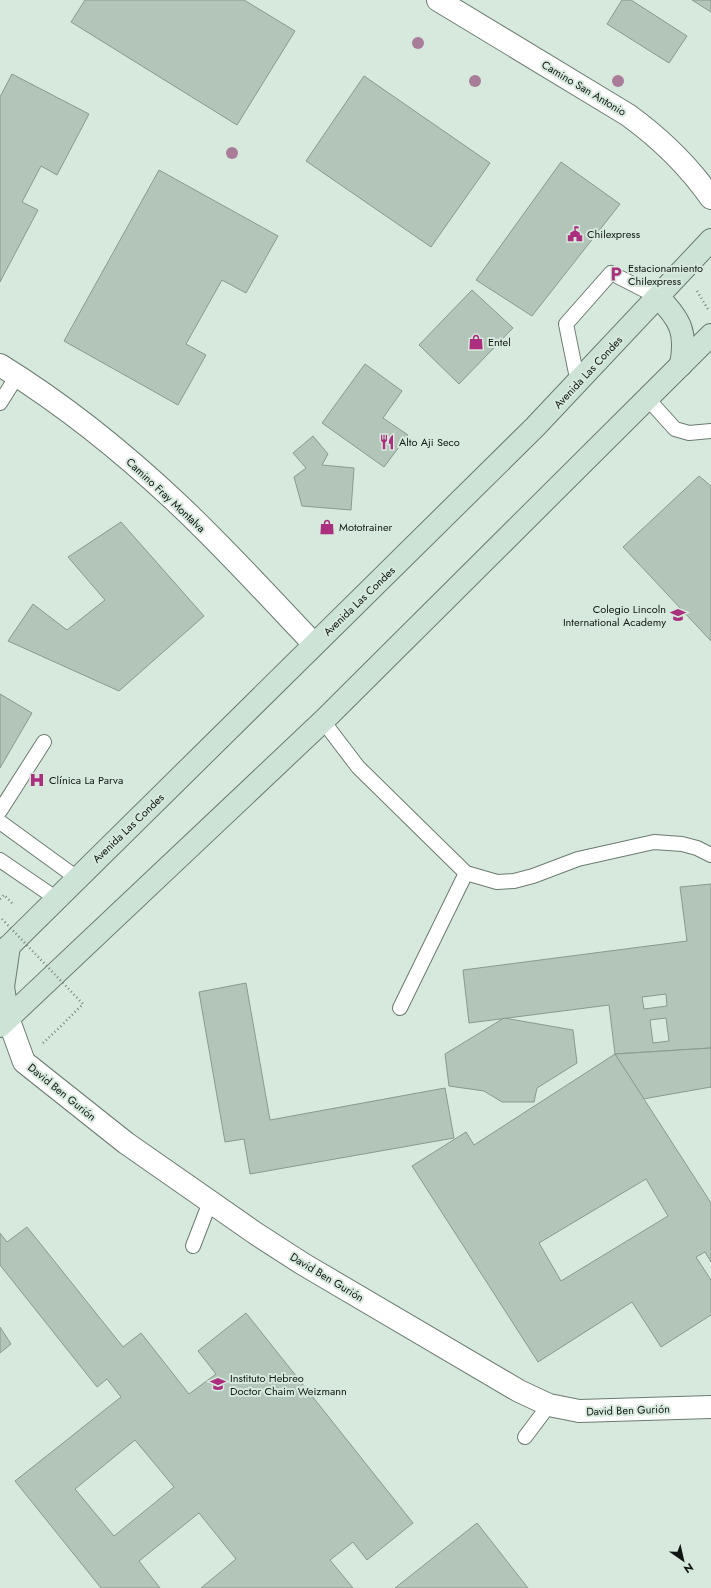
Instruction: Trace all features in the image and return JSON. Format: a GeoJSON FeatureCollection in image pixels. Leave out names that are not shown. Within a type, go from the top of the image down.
{"type":"FeatureCollection","features":[{"type":"Feature","properties":{"kind":"main road","name":"Avenida Las Condes"},"geometry":{"type":"LineString","coordinates":[[5,950],[535,427],[711,240]]}},
{"type":"Feature","properties":{"kind":"main road"},"geometry":{"type":"LineString","coordinates":[[658,297],[672,311],[683,336],[684,350],[681,365]]}},
{"type":"Feature","properties":{"kind":"main road"},"geometry":{"type":"LineString","coordinates":[[4,1022],[323,721],[711,335]]}},
{"type":"Feature","properties":{"kind":"main road"},"geometry":{"type":"LineString","coordinates":[[4,1022],[3,987],[5,950]]}},
{"type":"Feature","properties":{"kind":"street","name":"Camino San Antonio"},"geometry":{"type":"LineString","coordinates":[[438,0],[628,115],[672,150],[691,171],[711,198]]}},
{"type":"Feature","properties":{"kind":"street","name":"Camino Fray Montalva"},"geometry":{"type":"LineString","coordinates":[[8,370],[79,420],[127,459],[177,503],[225,550],[314,644]]}},
{"type":"Feature","properties":{"kind":"street","name":"David Ben Gurión"},"geometry":{"type":"LineString","coordinates":[[4,1022],[24,1062],[126,1143],[255,1233],[303,1264],[519,1391],[549,1405],[586,1411],[711,1407]]}},
{"type":"Feature","properties":{"kind":"lane"},"geometry":{"type":"LineString","coordinates":[[578,383],[566,324],[611,273],[658,297]]}},
{"type":"Feature","properties":{"kind":"lane"},"geometry":{"type":"LineString","coordinates":[[0,403],[8,370]]}},
{"type":"Feature","properties":{"kind":"lane"},"geometry":{"type":"LineString","coordinates":[[647,398],[675,429],[689,433],[711,430]]}},
{"type":"Feature","properties":{"kind":"lane"},"geometry":{"type":"LineString","coordinates":[[323,721],[358,767],[466,872],[497,882],[514,881],[533,876],[578,859],[654,842],[682,844],[697,848],[711,855]]}},
{"type":"Feature","properties":{"kind":"lane"},"geometry":{"type":"LineString","coordinates":[[0,811],[44,742]]}},
{"type":"Feature","properties":{"kind":"lane"},"geometry":{"type":"LineString","coordinates":[[0,822],[77,878]]}},
{"type":"Feature","properties":{"kind":"lane"},"geometry":{"type":"LineString","coordinates":[[0,860],[56,899]]}},
{"type":"Feature","properties":{"kind":"lane"},"geometry":{"type":"LineString","coordinates":[[400,1008],[466,872]]}},
{"type":"Feature","properties":{"kind":"lane"},"geometry":{"type":"LineString","coordinates":[[193,1246],[210,1202]]}},
{"type":"Feature","properties":{"kind":"lane"},"geometry":{"type":"LineString","coordinates":[[525,1437],[549,1405]]}},
{"type":"Feature","properties":{"kind":"path"},"geometry":{"type":"LineString","coordinates":[[0,899],[4,895],[16,906],[11,911]]}},
{"type":"Feature","properties":{"kind":"path"},"geometry":{"type":"LineString","coordinates":[[6,915],[2,919],[83,1004],[62,1025]]}},
{"type":"Feature","properties":{"kind":"building"},"geometry":{"type":"Polygon","coordinates":[[[85,0],[244,0],[295,31],[237,125],[71,22],[85,0]]]}},
{"type":"Feature","properties":{"kind":"building"},"geometry":{"type":"Polygon","coordinates":[[[622,0],[631,0],[687,36],[669,63],[607,24],[622,0]]]}},
{"type":"Feature","properties":{"kind":"building"},"geometry":{"type":"Polygon","coordinates":[[[692,0],[711,0],[711,12],[692,0]]]}},
{"type":"Feature","properties":{"kind":"building"},"geometry":{"type":"Polygon","coordinates":[[[12,74],[89,114],[57,175],[41,166],[22,202],[38,210],[0,282],[0,97],[12,74]]]}},
{"type":"Feature","properties":{"kind":"building"},"geometry":{"type":"Polygon","coordinates":[[[364,76],[490,163],[431,247],[306,161],[364,76]]]}},
{"type":"Feature","properties":{"kind":"building","name":"Chilexpress"},"geometry":{"type":"Polygon","coordinates":[[[561,162],[620,204],[532,316],[476,280],[561,162]]]}},
{"type":"Feature","properties":{"kind":"building"},"geometry":{"type":"Polygon","coordinates":[[[159,170],[278,236],[246,293],[222,280],[186,344],[206,355],[178,405],[64,341],[159,170]]]}},
{"type":"Feature","properties":{"kind":"building"},"geometry":{"type":"Polygon","coordinates":[[[472,290],[513,328],[459,384],[419,345],[472,290]]]}},
{"type":"Feature","properties":{"kind":"building"},"geometry":{"type":"Polygon","coordinates":[[[365,364],[402,391],[383,418],[408,435],[384,467],[322,423],[365,364]]]}},
{"type":"Feature","properties":{"kind":"building"},"geometry":{"type":"Polygon","coordinates":[[[313,436],[328,454],[322,465],[354,468],[351,510],[302,506],[294,477],[306,468],[293,453],[313,436]]]}},
{"type":"Feature","properties":{"kind":"building"},"geometry":{"type":"Polygon","coordinates":[[[699,476],[711,486],[711,641],[623,547],[699,476]]]}},
{"type":"Feature","properties":{"kind":"building"},"geometry":{"type":"Polygon","coordinates":[[[121,522],[204,616],[119,691],[8,641],[33,604],[67,630],[105,600],[68,557],[121,522]]]}},
{"type":"Feature","properties":{"kind":"building"},"geometry":{"type":"Polygon","coordinates":[[[0,694],[32,713],[0,768],[0,694]]]}},
{"type":"Feature","properties":{"kind":"building"},"geometry":{"type":"Polygon","coordinates":[[[711,884],[711,1048],[615,1054],[609,1005],[469,1023],[463,970],[687,941],[680,887],[711,884]],[[666,994],[642,997],[644,1009],[667,1006],[666,994]],[[666,1018],[650,1020],[653,1043],[669,1041],[666,1018]]]}},
{"type":"Feature","properties":{"kind":"building"},"geometry":{"type":"Polygon","coordinates":[[[246,983],[270,1120],[445,1088],[454,1138],[250,1174],[244,1139],[225,1142],[199,992],[246,983]]]}},
{"type":"Feature","properties":{"kind":"building"},"geometry":{"type":"Polygon","coordinates":[[[504,1018],[573,1030],[577,1063],[537,1088],[534,1102],[502,1102],[484,1091],[449,1086],[445,1054],[504,1018]]]}},
{"type":"Feature","properties":{"kind":"building"},"geometry":{"type":"Polygon","coordinates":[[[711,1048],[711,1087],[643,1099],[615,1054],[711,1048]]]}},
{"type":"Feature","properties":{"kind":"building"},"geometry":{"type":"Polygon","coordinates":[[[615,1054],[711,1203],[711,1262],[705,1252],[696,1257],[711,1280],[711,1315],[661,1347],[632,1302],[538,1362],[412,1166],[466,1132],[474,1145],[615,1054]],[[646,1179],[539,1243],[561,1281],[668,1216],[646,1179]]]}},
{"type":"Feature","properties":{"kind":"building"},"geometry":{"type":"Polygon","coordinates":[[[27,1227],[123,1347],[141,1333],[189,1394],[216,1374],[198,1351],[246,1313],[413,1523],[367,1560],[353,1542],[330,1560],[353,1588],[201,1588],[236,1559],[199,1513],[139,1561],[160,1588],[101,1588],[15,1481],[121,1397],[107,1379],[97,1387],[0,1265],[0,1233],[7,1242],[27,1227]],[[135,1440],[75,1489],[114,1536],[174,1487],[135,1440]]]}},
{"type":"Feature","properties":{"kind":"building"},"geometry":{"type":"Polygon","coordinates":[[[0,1327],[11,1344],[0,1353],[0,1327]]]}},
{"type":"Feature","properties":{"kind":"building"},"geometry":{"type":"Polygon","coordinates":[[[477,1523],[528,1588],[395,1588],[477,1523]]]}},
{"type":"Feature","properties":{"kind":"place","name":"Chilexpress"},"geometry":{"type":"Point","coordinates":[575,234]}},
{"type":"Feature","properties":{"kind":"place","name":"Estacionamiento Chilexpress"},"geometry":{"type":"Point","coordinates":[616,274]}},
{"type":"Feature","properties":{"kind":"place","name":"Entel"},"geometry":{"type":"Point","coordinates":[476,342]}},
{"type":"Feature","properties":{"kind":"place","name":"Alto Aji Seco"},"geometry":{"type":"Point","coordinates":[387,442]}},
{"type":"Feature","properties":{"kind":"place","name":"Mototrainer"},"geometry":{"type":"Point","coordinates":[327,527]}},
{"type":"Feature","properties":{"kind":"place","name":"Colegio Lincoln International Academy"},"geometry":{"type":"Point","coordinates":[678,615]}},
{"type":"Feature","properties":{"kind":"place","name":"Clínica La Parva"},"geometry":{"type":"Point","coordinates":[37,780]}},
{"type":"Feature","properties":{"kind":"place","name":"Instituto Hebreo Doctor Chaim Weizmann"},"geometry":{"type":"Point","coordinates":[218,1384]}}]}
